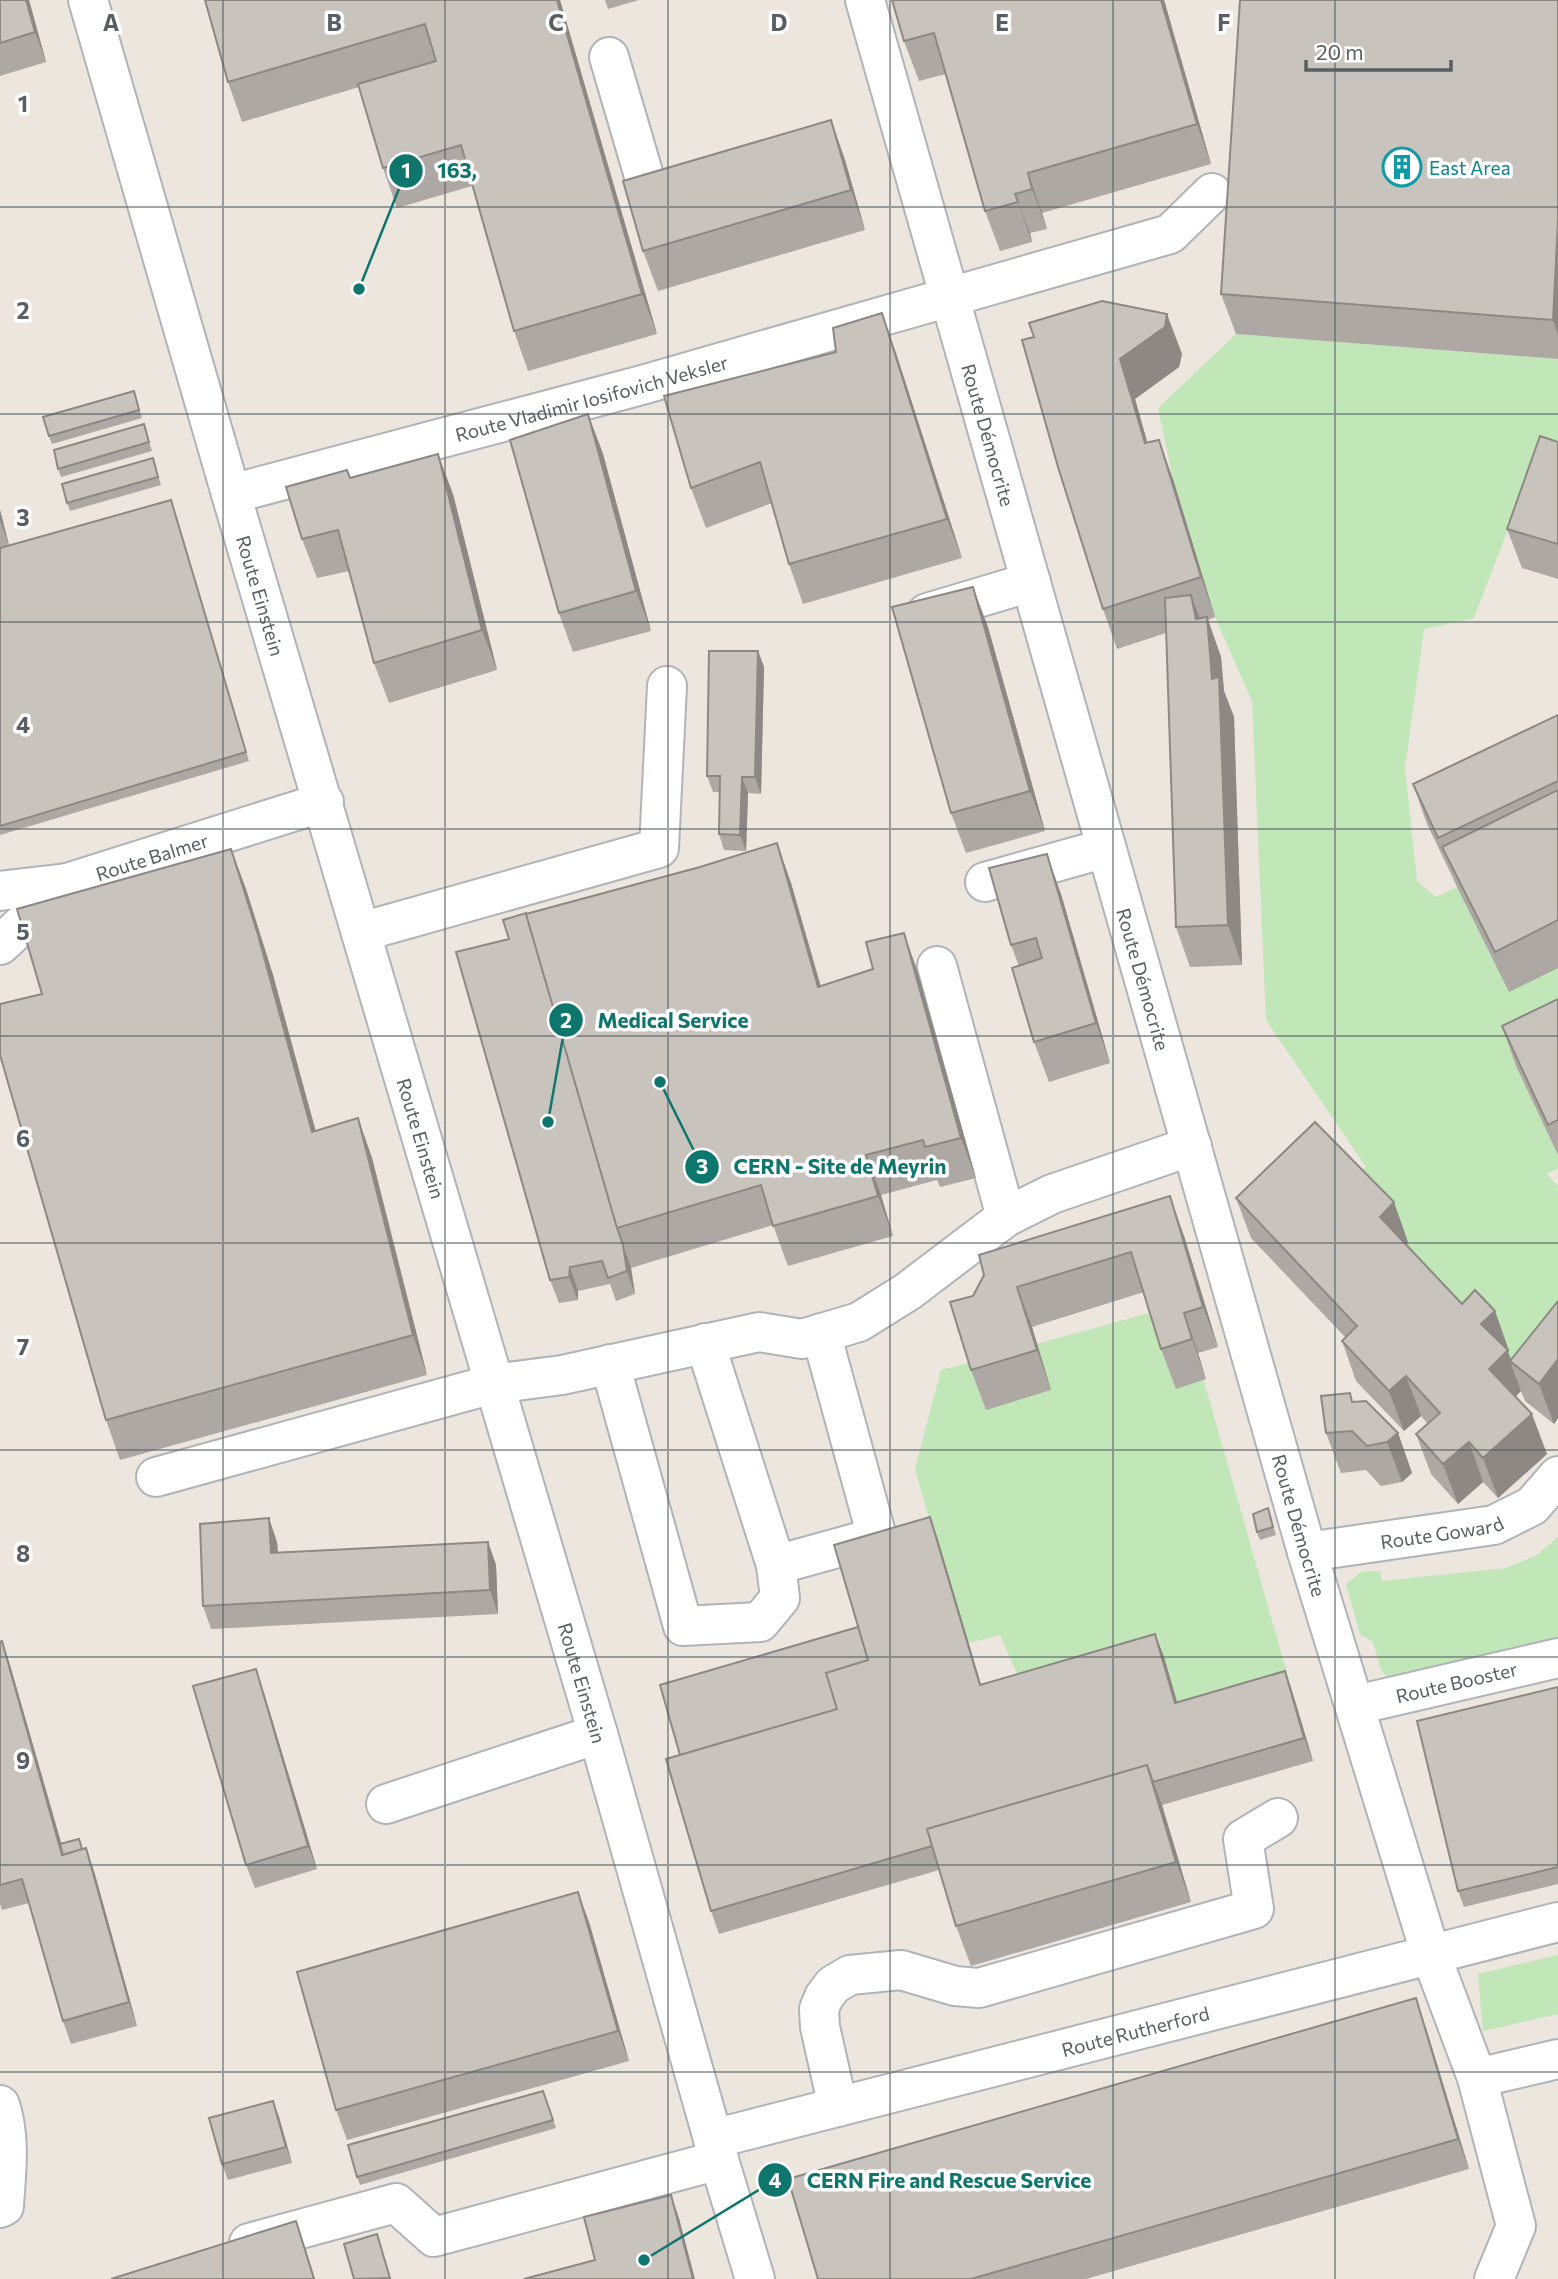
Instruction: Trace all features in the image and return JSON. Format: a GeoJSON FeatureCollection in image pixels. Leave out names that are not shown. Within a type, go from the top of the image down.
{"type":"FeatureCollection","features":[{"type":"Feature","properties":{"kind":"street","name":"Route Einstein"},"geometry":{"type":"LineString","coordinates":[[88,0],[231,494],[598,1734],[755,2279]]}},
{"type":"Feature","properties":{"kind":"street","name":"Route Démocrite"},"geometry":{"type":"LineString","coordinates":[[865,0],[1307,1552],[1431,1955],[1477,2078],[1516,2226],[1494,2279]]}},
{"type":"Feature","properties":{"kind":"street"},"geometry":{"type":"LineString","coordinates":[[610,57],[644,176]]}},
{"type":"Feature","properties":{"kind":"street","name":"Route Vladimir Iosifovich Veksler"},"geometry":{"type":"LineString","coordinates":[[231,494],[655,382],[1170,234],[1212,193]]}},
{"type":"Feature","properties":{"kind":"street"},"geometry":{"type":"LineString","coordinates":[[898,621],[1031,582]]}},
{"type":"Feature","properties":{"kind":"street"},"geometry":{"type":"LineString","coordinates":[[361,932],[659,848],[667,686]]}},
{"type":"Feature","properties":{"kind":"street","name":"Route Balmer"},"geometry":{"type":"LineString","coordinates":[[0,945],[67,883],[324,802]]}},
{"type":"Feature","properties":{"kind":"street"},"geometry":{"type":"LineString","coordinates":[[985,882],[1106,848]]}},
{"type":"Feature","properties":{"kind":"street"},"geometry":{"type":"LineString","coordinates":[[0,891],[67,883]]}},
{"type":"Feature","properties":{"kind":"street"},"geometry":{"type":"LineString","coordinates":[[937,966],[1006,1217]]}},
{"type":"Feature","properties":{"kind":"street"},"geometry":{"type":"LineString","coordinates":[[156,1477],[493,1384],[562,1375],[759,1332],[802,1339],[859,1322],[907,1292],[1006,1217],[1052,1194],[1192,1146]]}},
{"type":"Feature","properties":{"kind":"street"},"geometry":{"type":"LineString","coordinates":[[776,1565],[877,1537],[821,1333]]}},
{"type":"Feature","properties":{"kind":"street"},"geometry":{"type":"LineString","coordinates":[[610,1364],[683,1626],[760,1622],[780,1598],[776,1565],[705,1343]]}},
{"type":"Feature","properties":{"kind":"street","name":"Route Goward"},"geometry":{"type":"LineString","coordinates":[[1307,1552],[1494,1525],[1532,1506],[1558,1476]]}},
{"type":"Feature","properties":{"kind":"street","name":"Route Booster"},"geometry":{"type":"LineString","coordinates":[[1356,1705],[1558,1658]]}},
{"type":"Feature","properties":{"kind":"street"},"geometry":{"type":"LineString","coordinates":[[386,1804],[598,1734]]}},
{"type":"Feature","properties":{"kind":"street"},"geometry":{"type":"LineString","coordinates":[[838,2107],[820,2027],[819,2009],[824,1997],[834,1985],[850,1975],[901,1970],[954,1986],[979,1988],[1254,1909],[1243,1839],[1278,1818]]}},
{"type":"Feature","properties":{"kind":"street","name":"Route Rutherford"},"geometry":{"type":"LineString","coordinates":[[212,2254],[396,2203],[434,2237],[716,2150],[838,2107],[1558,1922]]}},
{"type":"Feature","properties":{"kind":"street"},"geometry":{"type":"LineString","coordinates":[[1477,2078],[1558,2059]]}},
{"type":"Feature","properties":{"kind":"street"},"geometry":{"type":"LineString","coordinates":[[0,2105],[6,2124],[7,2158],[4,2206],[0,2208]]}},
{"type":"Feature","properties":{"kind":"green space"},"geometry":{"type":"Polygon","coordinates":[[[1236,334],[1558,359],[1558,458],[1538,451],[1474,618],[1424,629],[1405,768],[1417,881],[1436,897],[1457,887],[1509,991],[1558,967],[1558,1045],[1516,1066],[1558,1155],[1558,1168],[1547,1174],[1558,1186],[1558,1359],[1529,1395],[1394,1257],[1408,1242],[1350,1182],[1366,1167],[1266,1020],[1252,701],[1215,617],[1173,479],[1158,408],[1236,334]]]}},
{"type":"Feature","properties":{"kind":"green space"},"geometry":{"type":"Polygon","coordinates":[[[1182,1304],[1293,1694],[1184,1726],[1017,1674],[1000,1635],[965,1644],[915,1469],[941,1370],[1182,1304]]]}},
{"type":"Feature","properties":{"kind":"green space"},"geometry":{"type":"Polygon","coordinates":[[[1558,1537],[1558,1647],[1390,1680],[1381,1670],[1373,1642],[1360,1634],[1346,1584],[1361,1572],[1380,1571],[1382,1581],[1506,1568],[1537,1555],[1558,1537]]]}},
{"type":"Feature","properties":{"kind":"green space"},"geometry":{"type":"Polygon","coordinates":[[[1558,1955],[1558,2014],[1483,2031],[1478,1974],[1558,1955]]]}},
{"type":"Feature","properties":{"kind":"building"},"geometry":{"type":"Polygon","coordinates":[[[0,0],[26,0],[35,32],[0,43],[0,0]]]}},
{"type":"Feature","properties":{"kind":"building"},"geometry":{"type":"Polygon","coordinates":[[[205,0],[557,0],[642,294],[514,331],[461,145],[383,168],[358,84],[436,61],[425,24],[228,82],[205,0]]]}},
{"type":"Feature","properties":{"kind":"building"},"geometry":{"type":"Polygon","coordinates":[[[892,0],[1161,0],[1197,124],[1028,173],[1032,189],[1015,194],[1018,202],[985,211],[934,33],[904,41],[892,0]]]}},
{"type":"Feature","properties":{"kind":"building","name":"East Area"},"geometry":{"type":"Polygon","coordinates":[[[1240,0],[1558,0],[1558,221],[1553,320],[1221,294],[1240,0]]]}},
{"type":"Feature","properties":{"kind":"building"},"geometry":{"type":"Polygon","coordinates":[[[831,120],[851,190],[643,251],[623,181],[831,120]]]}},
{"type":"Feature","properties":{"kind":"building"},"geometry":{"type":"Polygon","coordinates":[[[1102,301],[1167,314],[1165,327],[1120,359],[1145,443],[1159,440],[1201,577],[1103,609],[1058,467],[1022,340],[1034,337],[1029,323],[1102,301]]]}},
{"type":"Feature","properties":{"kind":"building"},"geometry":{"type":"Polygon","coordinates":[[[882,313],[947,519],[789,564],[760,462],[691,488],[664,396],[836,352],[833,328],[882,313]]]}},
{"type":"Feature","properties":{"kind":"building"},"geometry":{"type":"Polygon","coordinates":[[[134,391],[139,410],[49,436],[43,417],[134,391]]]}},
{"type":"Feature","properties":{"kind":"building"},"geometry":{"type":"Polygon","coordinates":[[[588,414],[636,591],[559,613],[510,440],[588,414]]]}},
{"type":"Feature","properties":{"kind":"building"},"geometry":{"type":"Polygon","coordinates":[[[144,424],[149,442],[58,469],[54,450],[144,424]]]}},
{"type":"Feature","properties":{"kind":"building"},"geometry":{"type":"Polygon","coordinates":[[[1540,436],[1558,442],[1558,544],[1507,529],[1540,436]]]}},
{"type":"Feature","properties":{"kind":"building"},"geometry":{"type":"Polygon","coordinates":[[[438,454],[482,630],[374,663],[338,530],[302,539],[286,487],[347,470],[350,478],[438,454]]]}},
{"type":"Feature","properties":{"kind":"building"},"geometry":{"type":"Polygon","coordinates":[[[153,458],[158,477],[67,503],[62,484],[153,458]]]}},
{"type":"Feature","properties":{"kind":"building"},"geometry":{"type":"Polygon","coordinates":[[[171,500],[246,752],[0,826],[0,548],[171,500]]]}},
{"type":"Feature","properties":{"kind":"building"},"geometry":{"type":"Polygon","coordinates":[[[973,587],[1030,791],[951,813],[892,607],[973,587]]]}},
{"type":"Feature","properties":{"kind":"building"},"geometry":{"type":"Polygon","coordinates":[[[1191,595],[1196,619],[1207,617],[1212,679],[1219,677],[1228,925],[1176,927],[1165,598],[1191,595]]]}},
{"type":"Feature","properties":{"kind":"building"},"geometry":{"type":"Polygon","coordinates":[[[709,651],[758,651],[755,777],[742,777],[740,835],[719,834],[720,776],[707,776],[709,651]]]}},
{"type":"Feature","properties":{"kind":"building"},"geometry":{"type":"Polygon","coordinates":[[[1558,715],[1558,781],[1438,838],[1413,784],[1558,715]]]}},
{"type":"Feature","properties":{"kind":"building"},"geometry":{"type":"Polygon","coordinates":[[[1558,790],[1558,920],[1495,952],[1442,847],[1558,790]]]}},
{"type":"Feature","properties":{"kind":"building"},"geometry":{"type":"Polygon","coordinates":[[[777,843],[818,987],[873,969],[866,942],[904,933],[961,1138],[925,1147],[923,1140],[866,1155],[878,1196],[773,1226],[761,1185],[617,1228],[526,914],[700,867],[777,843]]]}},
{"type":"Feature","properties":{"kind":"building"},"geometry":{"type":"Polygon","coordinates":[[[231,849],[258,935],[312,1132],[358,1118],[413,1335],[106,1420],[0,1055],[0,1004],[42,994],[17,909],[231,849]]]}},
{"type":"Feature","properties":{"kind":"building"},"geometry":{"type":"Polygon","coordinates":[[[1047,854],[1096,1023],[1034,1042],[1012,968],[1042,958],[1036,938],[1011,945],[989,868],[1047,854]]]}},
{"type":"Feature","properties":{"kind":"building"},"geometry":{"type":"Polygon","coordinates":[[[526,913],[623,1245],[627,1271],[608,1278],[602,1261],[570,1267],[569,1277],[550,1280],[456,952],[509,939],[503,920],[526,913]]]}},
{"type":"Feature","properties":{"kind":"building"},"geometry":{"type":"Polygon","coordinates":[[[1558,999],[1558,1120],[1548,1125],[1502,1026],[1558,999]]]}},
{"type":"Feature","properties":{"kind":"building"},"geometry":{"type":"Polygon","coordinates":[[[1315,1122],[1394,1202],[1380,1217],[1462,1304],[1475,1290],[1495,1311],[1481,1324],[1508,1350],[1489,1369],[1532,1414],[1483,1458],[1469,1442],[1443,1464],[1416,1434],[1440,1413],[1406,1376],[1389,1391],[1342,1341],[1357,1326],[1236,1198],[1315,1122]]]}},
{"type":"Feature","properties":{"kind":"building"},"geometry":{"type":"Polygon","coordinates":[[[1170,1196],[1203,1307],[1184,1313],[1192,1339],[1161,1349],[1131,1252],[1017,1287],[1037,1350],[971,1370],[950,1302],[973,1296],[984,1275],[979,1255],[1170,1196]]]}},
{"type":"Feature","properties":{"kind":"building"},"geometry":{"type":"Polygon","coordinates":[[[1558,1301],[1558,1359],[1539,1384],[1510,1361],[1558,1301]]]}},
{"type":"Feature","properties":{"kind":"building"},"geometry":{"type":"Polygon","coordinates":[[[1350,1393],[1352,1402],[1366,1401],[1398,1433],[1387,1442],[1367,1446],[1352,1431],[1326,1433],[1321,1396],[1350,1393]]]}},
{"type":"Feature","properties":{"kind":"building"},"geometry":{"type":"Polygon","coordinates":[[[1268,1508],[1273,1527],[1257,1532],[1253,1514],[1268,1508]]]}},
{"type":"Feature","properties":{"kind":"building"},"geometry":{"type":"Polygon","coordinates":[[[930,1517],[980,1685],[1155,1634],[1175,1703],[1285,1671],[1304,1738],[1153,1782],[1147,1765],[927,1829],[932,1846],[711,1911],[666,1759],[837,1709],[826,1673],[868,1660],[834,1545],[930,1517]]]}},
{"type":"Feature","properties":{"kind":"building"},"geometry":{"type":"Polygon","coordinates":[[[269,1518],[271,1553],[488,1542],[490,1590],[203,1606],[200,1524],[269,1518]]]}},
{"type":"Feature","properties":{"kind":"building"},"geometry":{"type":"Polygon","coordinates":[[[858,1627],[868,1660],[826,1673],[837,1709],[680,1755],[660,1685],[858,1627]]]}},
{"type":"Feature","properties":{"kind":"building"},"geometry":{"type":"Polygon","coordinates":[[[2,1641],[62,1855],[86,1848],[129,2002],[63,2021],[22,1879],[0,1885],[2,1641]]]}},
{"type":"Feature","properties":{"kind":"building"},"geometry":{"type":"Polygon","coordinates":[[[256,1669],[308,1846],[246,1865],[193,1686],[256,1669]]]}},
{"type":"Feature","properties":{"kind":"building"},"geometry":{"type":"Polygon","coordinates":[[[1558,1687],[1558,1867],[1458,1891],[1417,1721],[1558,1687]]]}},
{"type":"Feature","properties":{"kind":"building"},"geometry":{"type":"Polygon","coordinates":[[[1147,1765],[1176,1862],[956,1926],[927,1829],[1147,1765]]]}},
{"type":"Feature","properties":{"kind":"building"},"geometry":{"type":"Polygon","coordinates":[[[79,1839],[82,1849],[63,1855],[60,1844],[79,1839]]]}},
{"type":"Feature","properties":{"kind":"building"},"geometry":{"type":"Polygon","coordinates":[[[578,1892],[618,2031],[336,2110],[297,1972],[578,1892]]]}},
{"type":"Feature","properties":{"kind":"building"},"geometry":{"type":"Polygon","coordinates":[[[1416,1998],[1458,2139],[971,2279],[818,2279],[788,2179],[1416,1998]]]}},
{"type":"Feature","properties":{"kind":"building"},"geometry":{"type":"Polygon","coordinates":[[[543,2091],[553,2120],[357,2177],[348,2145],[543,2091]]]}},
{"type":"Feature","properties":{"kind":"building"},"geometry":{"type":"Polygon","coordinates":[[[273,2101],[286,2147],[222,2164],[209,2118],[273,2101]]]}},
{"type":"Feature","properties":{"kind":"building"},"geometry":{"type":"Polygon","coordinates":[[[671,2195],[693,2279],[524,2279],[595,2260],[584,2217],[671,2195]]]}},
{"type":"Feature","properties":{"kind":"building"},"geometry":{"type":"Polygon","coordinates":[[[296,2221],[314,2279],[111,2279],[296,2221]]]}},
{"type":"Feature","properties":{"kind":"building"},"geometry":{"type":"Polygon","coordinates":[[[377,2234],[390,2278],[354,2279],[344,2244],[377,2234]]]}},
{"type":"Feature","properties":{"kind":"place","name":"East Area"},"geometry":{"type":"Point","coordinates":[1402,167]}},
{"type":"Feature","properties":{"kind":"place","name":"163,"},"geometry":{"type":"Point","coordinates":[359,289]}},
{"type":"Feature","properties":{"kind":"place","name":"CERN - Site de Meyrin"},"geometry":{"type":"Point","coordinates":[660,1082]}},
{"type":"Feature","properties":{"kind":"place","name":"Medical Service"},"geometry":{"type":"Point","coordinates":[548,1122]}},
{"type":"Feature","properties":{"kind":"place","name":"CERN Fire and Rescue Service"},"geometry":{"type":"Point","coordinates":[644,2260]}}]}
